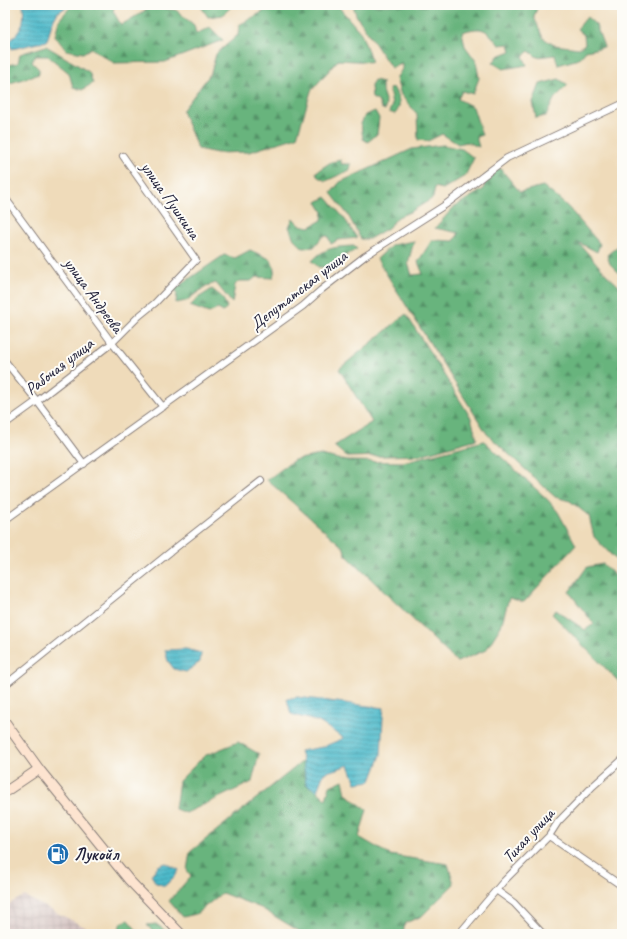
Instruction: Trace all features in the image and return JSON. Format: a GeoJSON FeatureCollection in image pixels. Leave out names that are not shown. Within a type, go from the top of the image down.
{"type":"FeatureCollection","features":[{"type":"Feature","properties":{"kind":"main road"},"geometry":{"type":"LineString","coordinates":[[5,722],[39,769],[129,880],[182,934]]}},
{"type":"Feature","properties":{"kind":"main road"},"geometry":{"type":"LineString","coordinates":[[5,792],[39,769]]}},
{"type":"Feature","properties":{"kind":"street","name":"Депутатская улица"},"geometry":{"type":"LineString","coordinates":[[5,520],[303,306],[360,260],[445,205],[507,158],[622,104]]}},
{"type":"Feature","properties":{"kind":"street","name":"улица Пушкина"},"geometry":{"type":"LineString","coordinates":[[123,156],[196,260]]}},
{"type":"Feature","properties":{"kind":"street","name":"улица Андреева"},"geometry":{"type":"LineString","coordinates":[[6,199],[112,343],[163,406]]}},
{"type":"Feature","properties":{"kind":"street","name":"Рабочая улица"},"geometry":{"type":"LineString","coordinates":[[5,424],[112,343],[139,316],[155,303],[196,260]]}},
{"type":"Feature","properties":{"kind":"street"},"geometry":{"type":"LineString","coordinates":[[5,360],[84,464]]}},
{"type":"Feature","properties":{"kind":"street"},"geometry":{"type":"LineString","coordinates":[[5,685],[261,481]]}},
{"type":"Feature","properties":{"kind":"street","name":"Тихая улица"},"geometry":{"type":"LineString","coordinates":[[459,934],[496,890],[549,836],[558,822],[593,786],[622,760]]}},
{"type":"Feature","properties":{"kind":"street"},"geometry":{"type":"LineString","coordinates":[[549,836],[622,886]]}},
{"type":"Feature","properties":{"kind":"street"},"geometry":{"type":"LineString","coordinates":[[496,890],[514,903],[543,934]]}},
{"type":"Feature","properties":{"kind":"shaded area"},"geometry":{"type":"Polygon","coordinates":[[[24,896],[89,929],[87,934],[5,934],[5,906],[24,896]]]}},
{"type":"Feature","properties":{"kind":"green space"},"geometry":{"type":"Polygon","coordinates":[[[72,5],[115,5],[113,11],[121,25],[151,7],[176,10],[194,25],[196,34],[210,27],[223,40],[165,62],[114,63],[91,48],[83,53],[66,50],[55,36],[59,20],[72,5]]]}},
{"type":"Feature","properties":{"kind":"green space"},"geometry":{"type":"Polygon","coordinates":[[[200,5],[233,5],[223,15],[208,17],[200,5]]]}},
{"type":"Feature","properties":{"kind":"green space"},"geometry":{"type":"Polygon","coordinates":[[[233,5],[253,5],[252,7],[233,5]]]}},
{"type":"Feature","properties":{"kind":"green space"},"geometry":{"type":"Polygon","coordinates":[[[275,5],[337,5],[361,33],[372,62],[338,60],[311,91],[297,137],[249,152],[217,153],[198,149],[182,111],[211,73],[216,54],[238,35],[239,25],[275,5]]]}},
{"type":"Feature","properties":{"kind":"green space"},"geometry":{"type":"Polygon","coordinates":[[[353,5],[538,5],[534,17],[543,38],[554,45],[579,48],[585,44],[584,35],[577,29],[587,17],[596,25],[604,47],[586,51],[579,59],[558,65],[555,55],[537,57],[529,51],[523,56],[527,65],[503,69],[493,63],[498,56],[511,51],[509,44],[499,45],[491,35],[483,30],[474,29],[462,32],[465,46],[476,61],[479,78],[473,94],[462,91],[458,99],[473,107],[482,135],[476,137],[479,147],[467,142],[458,144],[442,134],[428,141],[418,140],[417,114],[401,95],[396,79],[402,69],[402,64],[391,68],[356,15],[353,5]]]}},
{"type":"Feature","properties":{"kind":"green space"},"geometry":{"type":"Polygon","coordinates":[[[46,46],[89,72],[93,83],[82,90],[73,87],[69,73],[48,56],[35,56],[32,62],[39,69],[39,74],[10,83],[5,78],[5,68],[8,65],[18,63],[20,54],[46,46]]]}},
{"type":"Feature","properties":{"kind":"green space"},"geometry":{"type":"Polygon","coordinates":[[[559,79],[568,85],[554,99],[546,116],[536,118],[533,102],[540,84],[559,79]]]}},
{"type":"Feature","properties":{"kind":"green space"},"geometry":{"type":"Polygon","coordinates":[[[374,80],[382,82],[382,91],[386,103],[385,110],[381,108],[378,101],[372,98],[371,86],[374,80]]]}},
{"type":"Feature","properties":{"kind":"green space"},"geometry":{"type":"Polygon","coordinates":[[[393,87],[398,97],[399,104],[395,114],[389,112],[392,105],[389,89],[393,87]]]}},
{"type":"Feature","properties":{"kind":"green space"},"geometry":{"type":"Polygon","coordinates":[[[375,111],[379,118],[377,134],[368,142],[363,139],[361,124],[365,115],[375,111]]]}},
{"type":"Feature","properties":{"kind":"green space"},"geometry":{"type":"Polygon","coordinates":[[[443,145],[462,149],[474,158],[465,176],[443,189],[435,187],[433,198],[412,211],[398,217],[388,228],[369,239],[361,239],[348,215],[331,193],[340,182],[412,149],[443,145]]]}},
{"type":"Feature","properties":{"kind":"green space"},"geometry":{"type":"Polygon","coordinates":[[[341,160],[341,164],[351,164],[350,170],[326,181],[318,177],[316,172],[331,162],[341,160]]]}},
{"type":"Feature","properties":{"kind":"green space"},"geometry":{"type":"Polygon","coordinates":[[[500,168],[520,192],[543,186],[567,206],[600,244],[597,252],[578,242],[605,273],[622,289],[622,566],[594,537],[589,516],[570,501],[555,497],[487,434],[377,259],[392,245],[414,241],[408,263],[412,275],[423,274],[418,262],[432,240],[454,241],[459,233],[435,228],[454,207],[484,189],[485,176],[500,168]]]}},
{"type":"Feature","properties":{"kind":"green space"},"geometry":{"type":"Polygon","coordinates":[[[326,197],[344,218],[357,238],[338,240],[331,244],[328,236],[323,236],[314,247],[303,248],[294,239],[289,227],[293,218],[299,225],[310,227],[322,220],[323,212],[317,202],[326,197]]]}},
{"type":"Feature","properties":{"kind":"green space"},"geometry":{"type":"Polygon","coordinates":[[[622,245],[622,276],[610,264],[607,255],[618,246],[622,245]]]}},
{"type":"Feature","properties":{"kind":"green space"},"geometry":{"type":"Polygon","coordinates":[[[354,246],[357,249],[326,267],[318,267],[312,261],[326,250],[354,246]]]}},
{"type":"Feature","properties":{"kind":"green space"},"geometry":{"type":"Polygon","coordinates":[[[250,250],[270,259],[275,268],[273,278],[256,277],[251,281],[239,281],[235,285],[232,303],[216,283],[206,286],[186,301],[176,303],[177,293],[174,289],[224,255],[235,258],[250,250]]]}},
{"type":"Feature","properties":{"kind":"green space"},"geometry":{"type":"Polygon","coordinates":[[[212,289],[222,297],[227,307],[223,312],[218,309],[209,313],[190,306],[198,298],[212,289]]]}},
{"type":"Feature","properties":{"kind":"green space"},"geometry":{"type":"Polygon","coordinates":[[[406,314],[471,418],[477,439],[420,455],[347,457],[334,446],[372,422],[339,369],[406,314]]]}},
{"type":"Feature","properties":{"kind":"green space"},"geometry":{"type":"Polygon","coordinates":[[[484,441],[548,500],[558,512],[576,545],[524,602],[509,598],[501,626],[486,650],[457,662],[345,554],[344,548],[267,480],[294,460],[321,455],[347,461],[403,462],[484,441]]]}},
{"type":"Feature","properties":{"kind":"green space"},"geometry":{"type":"Polygon","coordinates":[[[603,564],[622,582],[622,685],[552,614],[556,610],[585,630],[594,624],[569,592],[587,567],[603,564]]]}},
{"type":"Feature","properties":{"kind":"green space"},"geometry":{"type":"Polygon","coordinates":[[[238,742],[259,754],[252,782],[186,813],[175,809],[179,781],[204,756],[238,742]]]}},
{"type":"Feature","properties":{"kind":"green space"},"geometry":{"type":"Polygon","coordinates":[[[303,761],[306,784],[326,799],[330,786],[343,780],[346,794],[367,810],[359,837],[390,855],[448,864],[454,884],[422,916],[405,923],[403,934],[304,934],[261,908],[222,893],[196,914],[183,917],[169,901],[191,876],[187,870],[190,852],[303,761]]]}},
{"type":"Feature","properties":{"kind":"green space"},"geometry":{"type":"Polygon","coordinates":[[[128,920],[140,934],[122,934],[118,930],[121,923],[128,920]]]}},
{"type":"Feature","properties":{"kind":"green space"},"geometry":{"type":"Polygon","coordinates":[[[156,924],[170,934],[155,934],[147,925],[156,924]]]}},
{"type":"Feature","properties":{"kind":"water"},"geometry":{"type":"Polygon","coordinates":[[[23,5],[67,5],[67,7],[58,12],[52,23],[47,41],[12,49],[9,42],[22,26],[23,5]]]}},
{"type":"Feature","properties":{"kind":"water"},"geometry":{"type":"Polygon","coordinates":[[[186,649],[201,653],[200,662],[186,672],[174,669],[168,661],[165,650],[186,649]]]}},
{"type":"Feature","properties":{"kind":"water"},"geometry":{"type":"Polygon","coordinates":[[[297,697],[384,708],[381,755],[371,781],[356,783],[349,765],[324,773],[317,791],[306,784],[300,751],[323,747],[344,738],[319,722],[291,714],[287,699],[297,697]]]}},
{"type":"Feature","properties":{"kind":"water"},"geometry":{"type":"Polygon","coordinates":[[[166,863],[179,870],[165,886],[156,883],[151,875],[158,866],[166,863]]]}},
{"type":"Feature","properties":{"kind":"place","name":"Лукойл"},"geometry":{"type":"Point","coordinates":[58,854]}}]}
